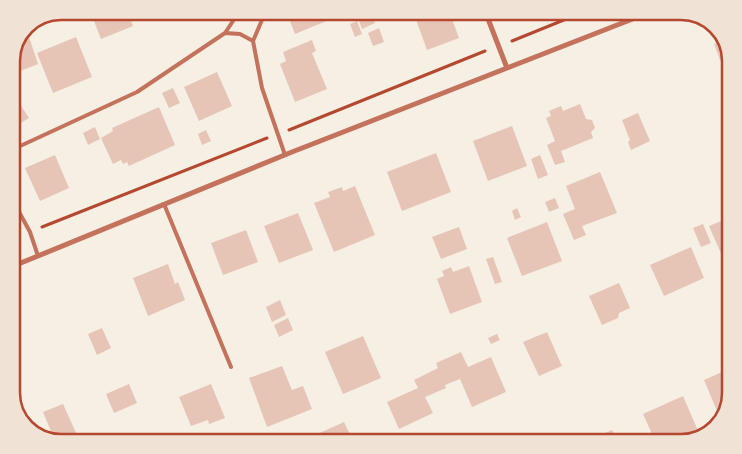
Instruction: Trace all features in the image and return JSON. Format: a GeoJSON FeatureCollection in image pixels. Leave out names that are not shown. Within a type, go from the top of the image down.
{"type":"FeatureCollection","features":[{"type":"Feature","properties":{"kind":"street"},"geometry":{"type":"LineString","coordinates":[[489,20],[508,68]]}},
{"type":"Feature","properties":{"kind":"street"},"geometry":{"type":"LineString","coordinates":[[20,263],[285,155],[630,20]]}},
{"type":"Feature","properties":{"kind":"lane"},"geometry":{"type":"LineString","coordinates":[[20,146],[137,92],[225,33],[234,20]]}},
{"type":"Feature","properties":{"kind":"lane"},"geometry":{"type":"LineString","coordinates":[[262,20],[253,41],[262,88],[285,155]]}},
{"type":"Feature","properties":{"kind":"lane"},"geometry":{"type":"LineString","coordinates":[[225,33],[240,34],[253,41]]}},
{"type":"Feature","properties":{"kind":"lane"},"geometry":{"type":"LineString","coordinates":[[164,204],[231,367]]}},
{"type":"Feature","properties":{"kind":"lane"},"geometry":{"type":"LineString","coordinates":[[20,214],[30,232],[38,256]]}},
{"type":"Feature","properties":{"kind":"path"},"geometry":{"type":"LineString","coordinates":[[20,236],[564,20]]}},
{"type":"Feature","properties":{"kind":"building"},"geometry":{"type":"Polygon","coordinates":[[[94,20],[131,20],[133,26],[101,39],[94,20]]]}},
{"type":"Feature","properties":{"kind":"building"},"geometry":{"type":"Polygon","coordinates":[[[290,20],[329,20],[295,34],[290,20]]]}},
{"type":"Feature","properties":{"kind":"building"},"geometry":{"type":"Polygon","coordinates":[[[359,20],[374,20],[375,23],[362,29],[359,20]]]}},
{"type":"Feature","properties":{"kind":"building"},"geometry":{"type":"Polygon","coordinates":[[[416,20],[452,20],[459,38],[427,50],[416,20]]]}},
{"type":"Feature","properties":{"kind":"building"},"geometry":{"type":"Polygon","coordinates":[[[357,21],[362,34],[355,37],[350,24],[357,21]]]}},
{"type":"Feature","properties":{"kind":"building"},"geometry":{"type":"Polygon","coordinates":[[[379,28],[384,42],[373,46],[368,33],[379,28]]]}},
{"type":"Feature","properties":{"kind":"building"},"geometry":{"type":"Polygon","coordinates":[[[29,37],[38,64],[20,71],[21,53],[29,37]]]}},
{"type":"Feature","properties":{"kind":"building"},"geometry":{"type":"Polygon","coordinates":[[[76,37],[92,77],[53,93],[37,53],[76,37]]]}},
{"type":"Feature","properties":{"kind":"building"},"geometry":{"type":"Polygon","coordinates":[[[312,40],[316,51],[312,53],[327,89],[295,102],[280,64],[286,61],[283,52],[312,40]]]}},
{"type":"Feature","properties":{"kind":"building"},"geometry":{"type":"Polygon","coordinates":[[[717,43],[720,48],[722,65],[714,44],[717,43]]]}},
{"type":"Feature","properties":{"kind":"building"},"geometry":{"type":"Polygon","coordinates":[[[217,72],[232,106],[199,121],[184,87],[217,72]]]}},
{"type":"Feature","properties":{"kind":"building"},"geometry":{"type":"Polygon","coordinates":[[[173,88],[180,103],[169,108],[162,93],[173,88]]]}},
{"type":"Feature","properties":{"kind":"building"},"geometry":{"type":"Polygon","coordinates":[[[20,104],[29,118],[20,124],[20,104]]]}},
{"type":"Feature","properties":{"kind":"building"},"geometry":{"type":"Polygon","coordinates":[[[580,104],[586,119],[592,120],[595,128],[591,132],[593,138],[561,151],[565,162],[555,165],[547,145],[555,141],[546,118],[551,116],[549,111],[561,106],[563,111],[580,104]]]}},
{"type":"Feature","properties":{"kind":"building"},"geometry":{"type":"Polygon","coordinates":[[[159,107],[175,145],[129,166],[127,162],[123,164],[121,160],[113,164],[101,138],[113,131],[112,128],[159,107]]]}},
{"type":"Feature","properties":{"kind":"building"},"geometry":{"type":"Polygon","coordinates":[[[638,113],[650,141],[631,150],[628,142],[630,140],[622,120],[638,113]]]}},
{"type":"Feature","properties":{"kind":"building"},"geometry":{"type":"Polygon","coordinates":[[[512,126],[527,166],[488,181],[473,141],[512,126]]]}},
{"type":"Feature","properties":{"kind":"building"},"geometry":{"type":"Polygon","coordinates":[[[95,127],[100,139],[88,145],[83,133],[95,127]]]}},
{"type":"Feature","properties":{"kind":"building"},"geometry":{"type":"Polygon","coordinates":[[[206,130],[211,141],[202,145],[198,134],[206,130]]]}},
{"type":"Feature","properties":{"kind":"building"},"geometry":{"type":"Polygon","coordinates":[[[436,153],[451,192],[402,211],[387,172],[436,153]]]}},
{"type":"Feature","properties":{"kind":"building"},"geometry":{"type":"Polygon","coordinates":[[[55,155],[69,188],[40,201],[25,168],[55,155]]]}},
{"type":"Feature","properties":{"kind":"building"},"geometry":{"type":"Polygon","coordinates":[[[540,155],[548,175],[538,179],[531,159],[540,155]]]}},
{"type":"Feature","properties":{"kind":"building"},"geometry":{"type":"Polygon","coordinates":[[[600,172],[617,213],[582,226],[586,235],[574,240],[563,214],[575,209],[566,186],[600,172]]]}},
{"type":"Feature","properties":{"kind":"building"},"geometry":{"type":"Polygon","coordinates":[[[355,186],[375,235],[334,252],[314,203],[330,197],[328,192],[342,187],[343,191],[355,186]]]}},
{"type":"Feature","properties":{"kind":"building"},"geometry":{"type":"Polygon","coordinates":[[[555,198],[559,208],[549,212],[545,202],[555,198]]]}},
{"type":"Feature","properties":{"kind":"building"},"geometry":{"type":"Polygon","coordinates":[[[517,208],[521,217],[515,220],[512,211],[517,208]]]}},
{"type":"Feature","properties":{"kind":"building"},"geometry":{"type":"Polygon","coordinates":[[[298,213],[313,250],[279,263],[264,226],[298,213]]]}},
{"type":"Feature","properties":{"kind":"building"},"geometry":{"type":"Polygon","coordinates":[[[722,221],[722,256],[709,226],[722,221]]]}},
{"type":"Feature","properties":{"kind":"building"},"geometry":{"type":"Polygon","coordinates":[[[547,222],[562,261],[522,276],[507,238],[547,222]]]}},
{"type":"Feature","properties":{"kind":"building"},"geometry":{"type":"Polygon","coordinates":[[[703,224],[711,243],[701,247],[693,228],[703,224]]]}},
{"type":"Feature","properties":{"kind":"building"},"geometry":{"type":"Polygon","coordinates":[[[459,227],[467,249],[441,259],[432,237],[459,227]]]}},
{"type":"Feature","properties":{"kind":"building"},"geometry":{"type":"Polygon","coordinates":[[[246,230],[258,262],[223,275],[211,243],[246,230]]]}},
{"type":"Feature","properties":{"kind":"building"},"geometry":{"type":"Polygon","coordinates":[[[691,247],[704,278],[664,296],[650,265],[691,247]]]}},
{"type":"Feature","properties":{"kind":"building"},"geometry":{"type":"Polygon","coordinates":[[[493,257],[502,282],[495,284],[486,259],[493,257]]]}},
{"type":"Feature","properties":{"kind":"building"},"geometry":{"type":"Polygon","coordinates":[[[168,264],[175,284],[178,282],[185,300],[148,316],[133,278],[168,264]]]}},
{"type":"Feature","properties":{"kind":"building"},"geometry":{"type":"Polygon","coordinates":[[[469,266],[482,302],[450,314],[437,279],[444,276],[442,271],[451,267],[453,272],[469,266]]]}},
{"type":"Feature","properties":{"kind":"building"},"geometry":{"type":"Polygon","coordinates":[[[619,283],[630,308],[619,313],[618,318],[602,325],[589,296],[619,283]]]}},
{"type":"Feature","properties":{"kind":"building"},"geometry":{"type":"Polygon","coordinates":[[[280,300],[286,315],[272,322],[266,307],[280,300]]]}},
{"type":"Feature","properties":{"kind":"building"},"geometry":{"type":"Polygon","coordinates":[[[288,318],[293,330],[279,337],[274,325],[288,318]]]}},
{"type":"Feature","properties":{"kind":"building"},"geometry":{"type":"Polygon","coordinates":[[[102,328],[111,348],[97,355],[88,334],[102,328]]]}},
{"type":"Feature","properties":{"kind":"building"},"geometry":{"type":"Polygon","coordinates":[[[547,332],[562,366],[539,376],[523,342],[547,332]]]}},
{"type":"Feature","properties":{"kind":"building"},"geometry":{"type":"Polygon","coordinates":[[[497,334],[500,340],[491,344],[488,338],[497,334]]]}},
{"type":"Feature","properties":{"kind":"building"},"geometry":{"type":"Polygon","coordinates":[[[363,336],[381,378],[343,394],[325,352],[363,336]]]}},
{"type":"Feature","properties":{"kind":"building"},"geometry":{"type":"Polygon","coordinates":[[[461,352],[468,367],[491,357],[506,392],[472,407],[460,379],[445,385],[446,388],[425,397],[433,413],[399,429],[387,402],[418,388],[414,380],[438,368],[436,363],[461,352]]]}},
{"type":"Feature","properties":{"kind":"building"},"geometry":{"type":"Polygon","coordinates":[[[282,366],[292,390],[303,386],[312,409],[267,427],[249,378],[282,366]]]}},
{"type":"Feature","properties":{"kind":"building"},"geometry":{"type":"Polygon","coordinates":[[[722,372],[721,403],[717,411],[704,380],[722,372]]]}},
{"type":"Feature","properties":{"kind":"building"},"geometry":{"type":"Polygon","coordinates":[[[129,384],[137,403],[114,413],[106,394],[129,384]]]}},
{"type":"Feature","properties":{"kind":"building"},"geometry":{"type":"Polygon","coordinates":[[[211,384],[225,418],[209,424],[208,420],[191,426],[179,397],[211,384]]]}},
{"type":"Feature","properties":{"kind":"building"},"geometry":{"type":"Polygon","coordinates":[[[683,396],[698,430],[691,433],[681,434],[652,434],[643,414],[683,396]]]}},
{"type":"Feature","properties":{"kind":"building"},"geometry":{"type":"Polygon","coordinates":[[[63,404],[77,434],[52,433],[43,412],[63,404]]]}},
{"type":"Feature","properties":{"kind":"building"},"geometry":{"type":"Polygon","coordinates":[[[344,422],[350,434],[317,434],[344,422]]]}},
{"type":"Feature","properties":{"kind":"building"},"geometry":{"type":"Polygon","coordinates":[[[612,430],[614,434],[603,434],[612,430]]]}}]}
